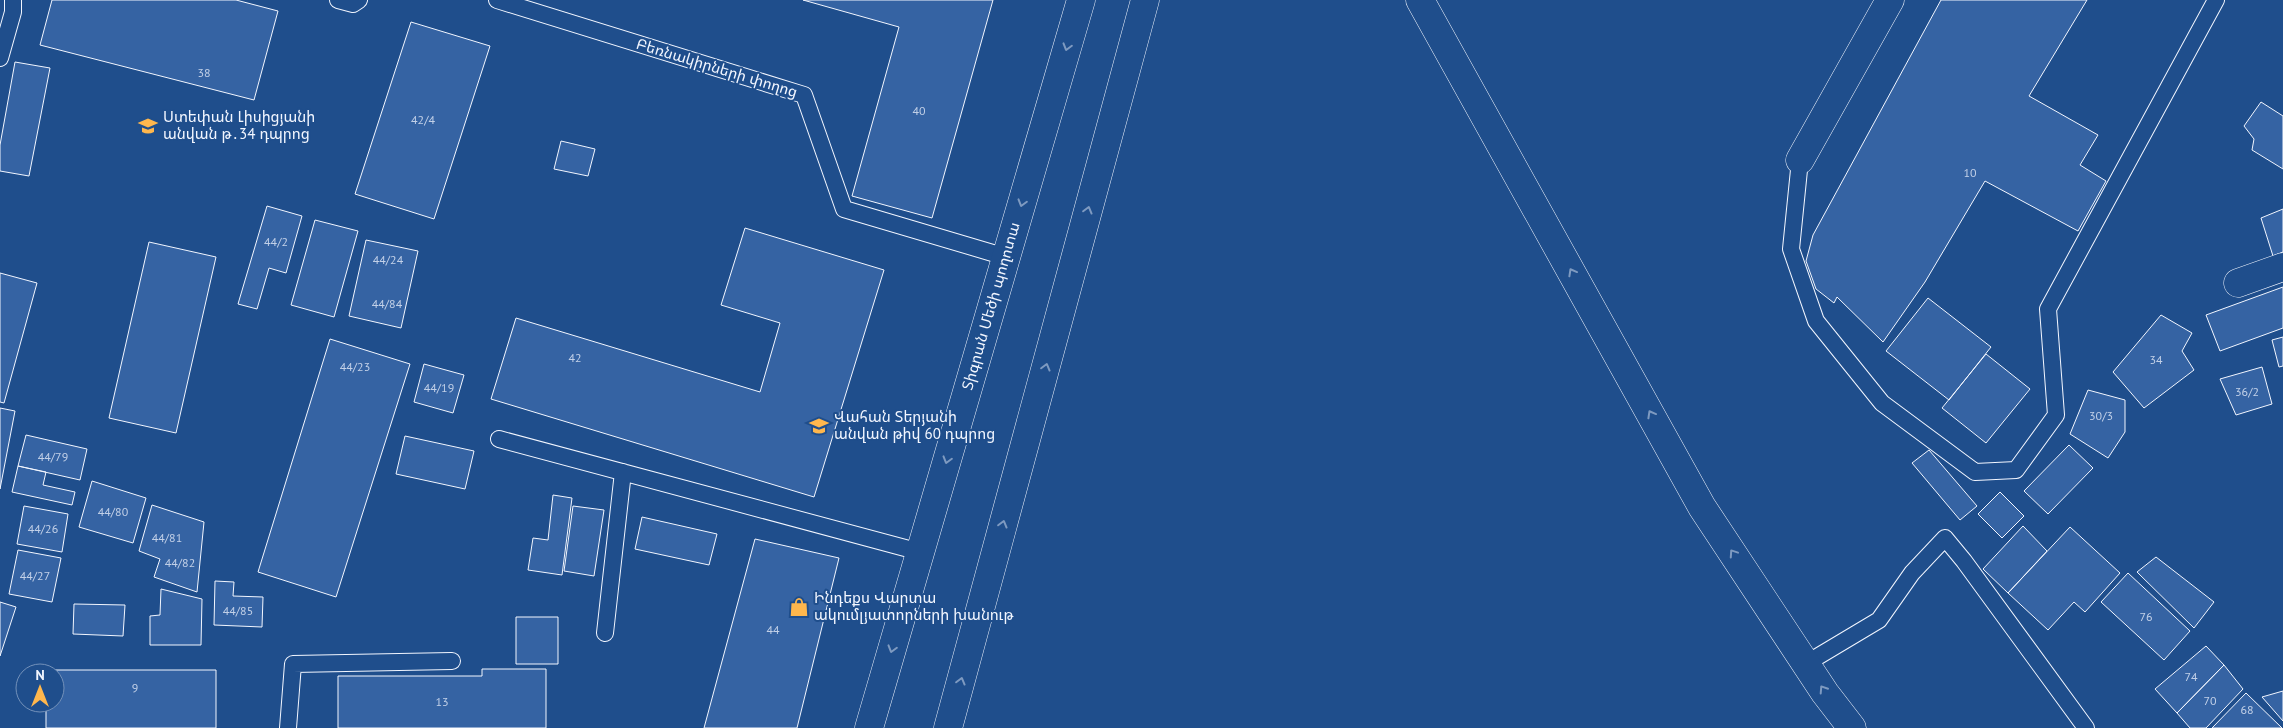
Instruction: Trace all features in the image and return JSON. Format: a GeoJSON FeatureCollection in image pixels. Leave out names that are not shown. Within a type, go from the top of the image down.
{"type":"FeatureCollection","features":[{"type":"Feature","properties":{"kind":"main road","name":"Տիգրան Մեծի պողոտա"},"geometry":{"type":"LineString","coordinates":[[869,728],[1081,0]]}},
{"type":"Feature","properties":{"kind":"main road"},"geometry":{"type":"LineString","coordinates":[[948,728],[1145,0]]}},
{"type":"Feature","properties":{"kind":"main road"},"geometry":{"type":"LineString","coordinates":[[1420,0],[1702,507],[1852,728]]}},
{"type":"Feature","properties":{"kind":"main road"},"geometry":{"type":"LineString","coordinates":[[1800,160],[1890,0]]}},
{"type":"Feature","properties":{"kind":"main road"},"geometry":{"type":"LineString","coordinates":[[2238,283],[2283,267]]}},
{"type":"Feature","properties":{"kind":"lane"},"geometry":{"type":"LineString","coordinates":[[0,58],[13,12],[13,0]]}},
{"type":"Feature","properties":{"kind":"lane"},"geometry":{"type":"LineString","coordinates":[[338,0],[353,4],[359,0]]}},
{"type":"Feature","properties":{"kind":"lane","name":"Բեռնակիրների փողոց"},"geometry":{"type":"LineString","coordinates":[[496,0],[804,94],[844,209],[1006,257]]}},
{"type":"Feature","properties":{"kind":"lane"},"geometry":{"type":"LineString","coordinates":[[1800,160],[1791,249],[1816,321],[1882,403],[1975,472],[2016,470],[2056,415],[2048,309],[2216,0]]}},
{"type":"Feature","properties":{"kind":"lane"},"geometry":{"type":"LineString","coordinates":[[499,439],[920,552]]}},
{"type":"Feature","properties":{"kind":"lane"},"geometry":{"type":"LineString","coordinates":[[605,632],[623,472]]}},
{"type":"Feature","properties":{"kind":"lane"},"geometry":{"type":"LineString","coordinates":[[1807,663],[1879,620],[1912,574],[1944,538],[1964,561],[2086,728]]}},
{"type":"Feature","properties":{"kind":"lane"},"geometry":{"type":"LineString","coordinates":[[288,728],[293,664],[452,662]]}},
{"type":"Feature","properties":{"kind":"building","name":"Ստեփան Լիսիցյանի անվան թ․34 դպրոց"},"geometry":{"type":"Polygon","coordinates":[[[52,0],[236,0],[278,11],[254,100],[40,45],[52,0]]]}},
{"type":"Feature","properties":{"kind":"building"},"geometry":{"type":"Polygon","coordinates":[[[803,0],[993,0],[932,218],[852,196],[899,27],[803,0]]]}},
{"type":"Feature","properties":{"kind":"building"},"geometry":{"type":"Polygon","coordinates":[[[1941,0],[2087,0],[2029,96],[2098,135],[2080,165],[2106,181],[2078,231],[1985,181],[1925,282],[1883,342],[1837,297],[1834,303],[1816,289],[1806,261],[1813,235],[1941,0]]]}},
{"type":"Feature","properties":{"kind":"building"},"geometry":{"type":"Polygon","coordinates":[[[411,22],[490,46],[434,219],[355,194],[411,22]]]}},
{"type":"Feature","properties":{"kind":"building"},"geometry":{"type":"Polygon","coordinates":[[[15,62],[50,68],[29,176],[0,171],[0,145],[15,62]]]}},
{"type":"Feature","properties":{"kind":"building"},"geometry":{"type":"Polygon","coordinates":[[[2261,102],[2283,116],[2283,169],[2252,150],[2254,139],[2244,126],[2261,102]]]}},
{"type":"Feature","properties":{"kind":"building"},"geometry":{"type":"Polygon","coordinates":[[[561,141],[595,149],[588,176],[554,169],[561,141]]]}},
{"type":"Feature","properties":{"kind":"building"},"geometry":{"type":"Polygon","coordinates":[[[267,206],[302,216],[286,273],[269,268],[257,309],[238,304],[267,206]]]}},
{"type":"Feature","properties":{"kind":"building"},"geometry":{"type":"Polygon","coordinates":[[[2283,209],[2283,252],[2273,256],[2261,218],[2283,209]]]}},
{"type":"Feature","properties":{"kind":"building"},"geometry":{"type":"Polygon","coordinates":[[[315,220],[358,231],[334,317],[291,305],[315,220]]]}},
{"type":"Feature","properties":{"kind":"building"},"geometry":{"type":"Polygon","coordinates":[[[745,228],[884,270],[814,497],[491,399],[516,318],[760,392],[780,323],[721,305],[745,228]]]}},
{"type":"Feature","properties":{"kind":"building"},"geometry":{"type":"Polygon","coordinates":[[[366,240],[418,251],[401,328],[349,316],[366,240]]]}},
{"type":"Feature","properties":{"kind":"building"},"geometry":{"type":"Polygon","coordinates":[[[149,242],[216,257],[176,433],[109,418],[149,242]]]}},
{"type":"Feature","properties":{"kind":"building"},"geometry":{"type":"Polygon","coordinates":[[[0,273],[37,283],[4,403],[0,402],[0,273]]]}},
{"type":"Feature","properties":{"kind":"building"},"geometry":{"type":"Polygon","coordinates":[[[2283,287],[2283,328],[2220,351],[2206,315],[2283,287]]]}},
{"type":"Feature","properties":{"kind":"building"},"geometry":{"type":"Polygon","coordinates":[[[1928,298],[1991,347],[1949,400],[1886,351],[1928,298]]]}},
{"type":"Feature","properties":{"kind":"building"},"geometry":{"type":"Polygon","coordinates":[[[2161,315],[2192,333],[2182,351],[2194,370],[2144,408],[2113,372],[2161,315]]]}},
{"type":"Feature","properties":{"kind":"building"},"geometry":{"type":"Polygon","coordinates":[[[2283,337],[2283,366],[2279,367],[2272,340],[2283,337]]]}},
{"type":"Feature","properties":{"kind":"building"},"geometry":{"type":"Polygon","coordinates":[[[330,339],[410,364],[336,597],[258,572],[330,339]]]}},
{"type":"Feature","properties":{"kind":"building"},"geometry":{"type":"Polygon","coordinates":[[[1986,354],[2030,389],[1986,443],[1942,408],[1986,354]]]}},
{"type":"Feature","properties":{"kind":"building"},"geometry":{"type":"Polygon","coordinates":[[[424,364],[464,375],[453,413],[414,402],[424,364]]]}},
{"type":"Feature","properties":{"kind":"building"},"geometry":{"type":"Polygon","coordinates":[[[2262,367],[2272,404],[2236,415],[2220,379],[2262,367]]]}},
{"type":"Feature","properties":{"kind":"building"},"geometry":{"type":"Polygon","coordinates":[[[2088,390],[2125,400],[2125,432],[2108,458],[2070,434],[2088,390]]]}},
{"type":"Feature","properties":{"kind":"building"},"geometry":{"type":"Polygon","coordinates":[[[0,408],[15,411],[0,489],[0,408]]]}},
{"type":"Feature","properties":{"kind":"building"},"geometry":{"type":"Polygon","coordinates":[[[26,435],[87,449],[80,480],[18,466],[26,435]]]}},
{"type":"Feature","properties":{"kind":"building"},"geometry":{"type":"Polygon","coordinates":[[[405,436],[474,451],[465,489],[396,474],[405,436]]]}},
{"type":"Feature","properties":{"kind":"building"},"geometry":{"type":"Polygon","coordinates":[[[2069,445],[2093,468],[2048,514],[2024,491],[2069,445]]]}},
{"type":"Feature","properties":{"kind":"building"},"geometry":{"type":"Polygon","coordinates":[[[1929,450],[1977,506],[1960,520],[1912,463],[1929,450]]]}},
{"type":"Feature","properties":{"kind":"building"},"geometry":{"type":"Polygon","coordinates":[[[18,466],[46,472],[43,485],[75,492],[72,505],[12,492],[18,466]]]}},
{"type":"Feature","properties":{"kind":"building"},"geometry":{"type":"Polygon","coordinates":[[[92,481],[146,498],[133,543],[79,527],[92,481]]]}},
{"type":"Feature","properties":{"kind":"building"},"geometry":{"type":"Polygon","coordinates":[[[2000,492],[2024,516],[2002,538],[1978,514],[2000,492]]]}},
{"type":"Feature","properties":{"kind":"building"},"geometry":{"type":"Polygon","coordinates":[[[553,495],[572,498],[562,575],[528,570],[533,538],[548,540],[553,495]]]}},
{"type":"Feature","properties":{"kind":"building"},"geometry":{"type":"Polygon","coordinates":[[[152,505],[204,522],[197,592],[154,577],[160,559],[139,551],[152,505]]]}},
{"type":"Feature","properties":{"kind":"building"},"geometry":{"type":"Polygon","coordinates":[[[24,506],[68,514],[62,552],[17,544],[24,506]]]}},
{"type":"Feature","properties":{"kind":"building"},"geometry":{"type":"Polygon","coordinates":[[[573,506],[604,510],[594,576],[564,571],[573,506]]]}},
{"type":"Feature","properties":{"kind":"building"},"geometry":{"type":"Polygon","coordinates":[[[642,517],[717,534],[709,565],[635,549],[642,517]]]}},
{"type":"Feature","properties":{"kind":"building"},"geometry":{"type":"Polygon","coordinates":[[[2023,526],[2047,551],[2008,593],[1983,569],[2023,526]]]}},
{"type":"Feature","properties":{"kind":"building"},"geometry":{"type":"Polygon","coordinates":[[[2070,527],[2120,573],[2085,612],[2074,602],[2048,630],[2008,593],[2070,527]]]}},
{"type":"Feature","properties":{"kind":"building"},"geometry":{"type":"Polygon","coordinates":[[[755,539],[839,558],[797,728],[704,728],[755,539]]]}},
{"type":"Feature","properties":{"kind":"building"},"geometry":{"type":"Polygon","coordinates":[[[18,550],[61,558],[52,602],[9,594],[18,550]]]}},
{"type":"Feature","properties":{"kind":"building"},"geometry":{"type":"Polygon","coordinates":[[[2156,557],[2214,602],[2194,628],[2137,572],[2156,557]]]}},
{"type":"Feature","properties":{"kind":"building"},"geometry":{"type":"Polygon","coordinates":[[[2128,573],[2190,631],[2164,660],[2101,602],[2128,573]]]}},
{"type":"Feature","properties":{"kind":"building"},"geometry":{"type":"Polygon","coordinates":[[[215,581],[234,582],[233,596],[263,597],[262,627],[214,625],[215,581]]]}},
{"type":"Feature","properties":{"kind":"building"},"geometry":{"type":"Polygon","coordinates":[[[161,589],[202,599],[201,645],[150,645],[150,616],[160,615],[161,589]]]}},
{"type":"Feature","properties":{"kind":"building"},"geometry":{"type":"Polygon","coordinates":[[[0,602],[16,607],[0,656],[0,602]]]}},
{"type":"Feature","properties":{"kind":"building"},"geometry":{"type":"Polygon","coordinates":[[[74,604],[125,605],[123,636],[73,634],[74,604]]]}},
{"type":"Feature","properties":{"kind":"building"},"geometry":{"type":"Polygon","coordinates":[[[516,617],[558,617],[558,664],[516,664],[516,617]]]}},
{"type":"Feature","properties":{"kind":"building"},"geometry":{"type":"Polygon","coordinates":[[[2206,646],[2224,665],[2177,713],[2155,689],[2206,646]]]}},
{"type":"Feature","properties":{"kind":"building"},"geometry":{"type":"Polygon","coordinates":[[[2224,665],[2243,689],[2206,728],[2190,728],[2177,713],[2224,665]]]}},
{"type":"Feature","properties":{"kind":"building"},"geometry":{"type":"Polygon","coordinates":[[[482,669],[546,669],[546,728],[338,728],[338,676],[482,676],[482,669]]]}},
{"type":"Feature","properties":{"kind":"building"},"geometry":{"type":"Polygon","coordinates":[[[65,670],[216,670],[216,728],[46,728],[46,713],[65,713],[65,670]]]}},
{"type":"Feature","properties":{"kind":"building"},"geometry":{"type":"Polygon","coordinates":[[[2283,691],[2283,721],[2262,697],[2283,691]]]}},
{"type":"Feature","properties":{"kind":"building"},"geometry":{"type":"Polygon","coordinates":[[[2246,693],[2282,728],[2212,728],[2246,693]]]}},
{"type":"Feature","properties":{"kind":"place","name":"Ստեփան Լիսիցյանի անվան թ․34 դպրոց"},"geometry":{"type":"Point","coordinates":[148,126]}},
{"type":"Feature","properties":{"kind":"place","name":"Վահան Տերյանի անվան թիվ 60 դպրոց"},"geometry":{"type":"Point","coordinates":[819,426]}},
{"type":"Feature","properties":{"kind":"place","name":"Ինդեքս Վարտա ակումլյատորների խանութ"},"geometry":{"type":"Point","coordinates":[799,607]}}]}
